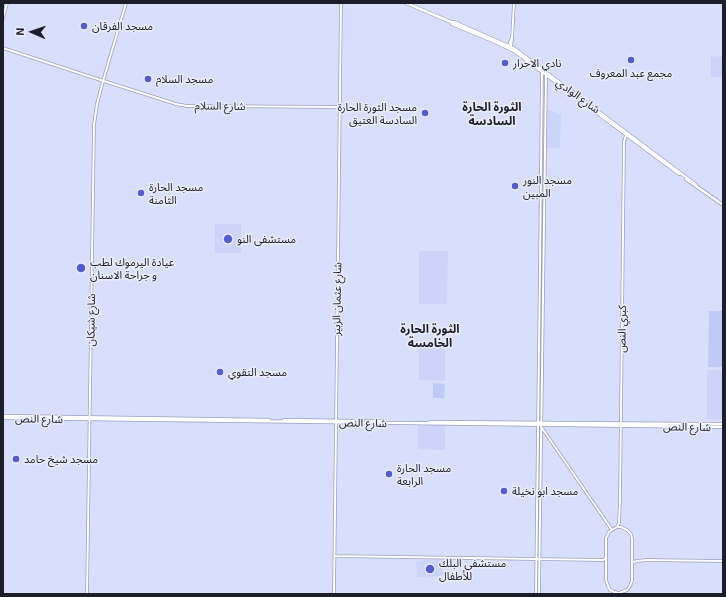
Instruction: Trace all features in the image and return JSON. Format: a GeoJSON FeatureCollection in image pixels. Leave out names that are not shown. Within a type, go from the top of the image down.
{"type":"FeatureCollection","features":[{"type":"Feature","properties":{"kind":"main road","name":"شارع الوادي"},"geometry":{"type":"LineString","coordinates":[[406,3],[510,46],[626,135],[693,185],[723,205]]}},
{"type":"Feature","properties":{"kind":"main road","name":"شارع الوادي"},"geometry":{"type":"LineString","coordinates":[[451,22],[510,49],[542,70]]}},
{"type":"Feature","properties":{"kind":"main road","name":"شارع الوادي"},"geometry":{"type":"LineString","coordinates":[[546,74],[695,184],[697,187]]}},
{"type":"Feature","properties":{"kind":"main road","name":"شارع النص"},"geometry":{"type":"LineString","coordinates":[[3,417],[540,425],[723,424]]}},
{"type":"Feature","properties":{"kind":"main road","name":"شارع النص"},"geometry":{"type":"LineString","coordinates":[[620,425],[723,427]]}},
{"type":"Feature","properties":{"kind":"street"},"geometry":{"type":"LineString","coordinates":[[3,18],[7,3]]}},
{"type":"Feature","properties":{"kind":"street","name":"شارع شيكان"},"geometry":{"type":"LineString","coordinates":[[87,594],[94,126],[97,104],[126,3]]}},
{"type":"Feature","properties":{"kind":"street","name":"شارع عثمان الزبير"},"geometry":{"type":"LineString","coordinates":[[334,594],[341,3]]}},
{"type":"Feature","properties":{"kind":"street"},"geometry":{"type":"LineString","coordinates":[[510,46],[514,3]]}},
{"type":"Feature","properties":{"kind":"street","name":"شارع السلام"},"geometry":{"type":"LineString","coordinates":[[3,48],[172,103],[187,106],[339,107]]}},
{"type":"Feature","properties":{"kind":"street"},"geometry":{"type":"LineString","coordinates":[[542,70],[540,425],[612,530]]}},
{"type":"Feature","properties":{"kind":"street"},"geometry":{"type":"LineString","coordinates":[[538,594],[546,74]]}},
{"type":"Feature","properties":{"kind":"street","name":"كبري النص"},"geometry":{"type":"LineString","coordinates":[[619,523],[624,142],[626,135]]}},
{"type":"Feature","properties":{"kind":"street"},"geometry":{"type":"LineString","coordinates":[[617,527],[627,530],[631,535],[632,578],[630,586],[624,592],[610,593],[606,580],[606,538],[609,532],[617,527],[619,523]]}},
{"type":"Feature","properties":{"kind":"street"},"geometry":{"type":"LineString","coordinates":[[619,523],[622,528]]}},
{"type":"Feature","properties":{"kind":"street"},"geometry":{"type":"LineString","coordinates":[[334,556],[601,560],[606,558]]}},
{"type":"Feature","properties":{"kind":"street"},"geometry":{"type":"LineString","coordinates":[[632,558],[637,561]]}},
{"type":"Feature","properties":{"kind":"street"},"geometry":{"type":"LineString","coordinates":[[601,560],[606,564]]}},
{"type":"Feature","properties":{"kind":"street"},"geometry":{"type":"LineString","coordinates":[[632,562],[723,561]]}},
{"type":"Feature","properties":{"kind":"street"},"geometry":{"type":"LineString","coordinates":[[609,588],[614,592]]}},
{"type":"Feature","properties":{"kind":"shaded area"},"geometry":{"type":"Polygon","coordinates":[[[711,56],[723,57],[722,77],[711,77],[711,56]]]}},
{"type":"Feature","properties":{"kind":"shaded area"},"geometry":{"type":"Polygon","coordinates":[[[542,108],[561,114],[560,148],[542,148],[542,108]]]}},
{"type":"Feature","properties":{"kind":"shaded area","name":"مستشفى النو"},"geometry":{"type":"Polygon","coordinates":[[[215,224],[241,224],[241,253],[215,253],[215,224]]]}},
{"type":"Feature","properties":{"kind":"shaded area"},"geometry":{"type":"Polygon","coordinates":[[[419,251],[448,251],[447,304],[419,304],[419,251]]]}},
{"type":"Feature","properties":{"kind":"shaded area"},"geometry":{"type":"Polygon","coordinates":[[[709,311],[723,311],[723,367],[708,367],[709,311]]]}},
{"type":"Feature","properties":{"kind":"shaded area"},"geometry":{"type":"Polygon","coordinates":[[[419,345],[447,345],[447,348],[445,349],[445,381],[419,380],[419,345]]]}},
{"type":"Feature","properties":{"kind":"shaded area"},"geometry":{"type":"Polygon","coordinates":[[[707,370],[723,370],[723,420],[707,419],[707,370]]]}},
{"type":"Feature","properties":{"kind":"shaded area"},"geometry":{"type":"Polygon","coordinates":[[[433,383],[445,384],[444,398],[433,398],[433,383]]]}},
{"type":"Feature","properties":{"kind":"shaded area"},"geometry":{"type":"Polygon","coordinates":[[[418,425],[445,425],[445,450],[418,449],[418,425]]]}},
{"type":"Feature","properties":{"kind":"shaded area","name":"مستشفى البلك للأطفال"},"geometry":{"type":"Polygon","coordinates":[[[443,559],[443,576],[417,577],[416,561],[443,559]]]}},
{"type":"Feature","properties":{"kind":"place","name":"مسجد الفرقان"},"geometry":{"type":"Point","coordinates":[84,26]}},
{"type":"Feature","properties":{"kind":"place","name":"مجمع عبد المعروف"},"geometry":{"type":"Point","coordinates":[631,60]}},
{"type":"Feature","properties":{"kind":"place","name":"نادي الاحرار"},"geometry":{"type":"Point","coordinates":[505,63]}},
{"type":"Feature","properties":{"kind":"place","name":"مسجد السلام"},"geometry":{"type":"Point","coordinates":[148,79]}},
{"type":"Feature","properties":{"kind":"place","name":"مسجد الثورة الحارة السادسة العتيق"},"geometry":{"type":"Point","coordinates":[425,113]}},
{"type":"Feature","properties":{"kind":"place","name":"مسجد النور المبين"},"geometry":{"type":"Point","coordinates":[515,186]}},
{"type":"Feature","properties":{"kind":"place","name":"مسجد الحارة الثامنة"},"geometry":{"type":"Point","coordinates":[141,193]}},
{"type":"Feature","properties":{"kind":"place","name":"مستشفى النو"},"geometry":{"type":"Point","coordinates":[228,239]}},
{"type":"Feature","properties":{"kind":"place","name":"عيادة اليرموك لطب و جراحة الاسنان"},"geometry":{"type":"Point","coordinates":[81,268]}},
{"type":"Feature","properties":{"kind":"place","name":"مسجد التقوي"},"geometry":{"type":"Point","coordinates":[220,372]}},
{"type":"Feature","properties":{"kind":"place","name":"مسجد شيخ حامد"},"geometry":{"type":"Point","coordinates":[16,459]}},
{"type":"Feature","properties":{"kind":"place","name":"مسجد الحارة الرابعة"},"geometry":{"type":"Point","coordinates":[389,474]}},
{"type":"Feature","properties":{"kind":"place","name":"مسجد ابو نخيلة"},"geometry":{"type":"Point","coordinates":[504,491]}},
{"type":"Feature","properties":{"kind":"place","name":"مستشفى البلك للأطفال"},"geometry":{"type":"Point","coordinates":[430,569]}},
{"type":"Feature","properties":{"kind":"district","name":"الثورة الحارة السادسة"},"geometry":{"type":"Point","coordinates":[492,114]}},
{"type":"Feature","properties":{"kind":"district","name":"الثورة الحارة الخامسة"},"geometry":{"type":"Point","coordinates":[430,336]}}]}
